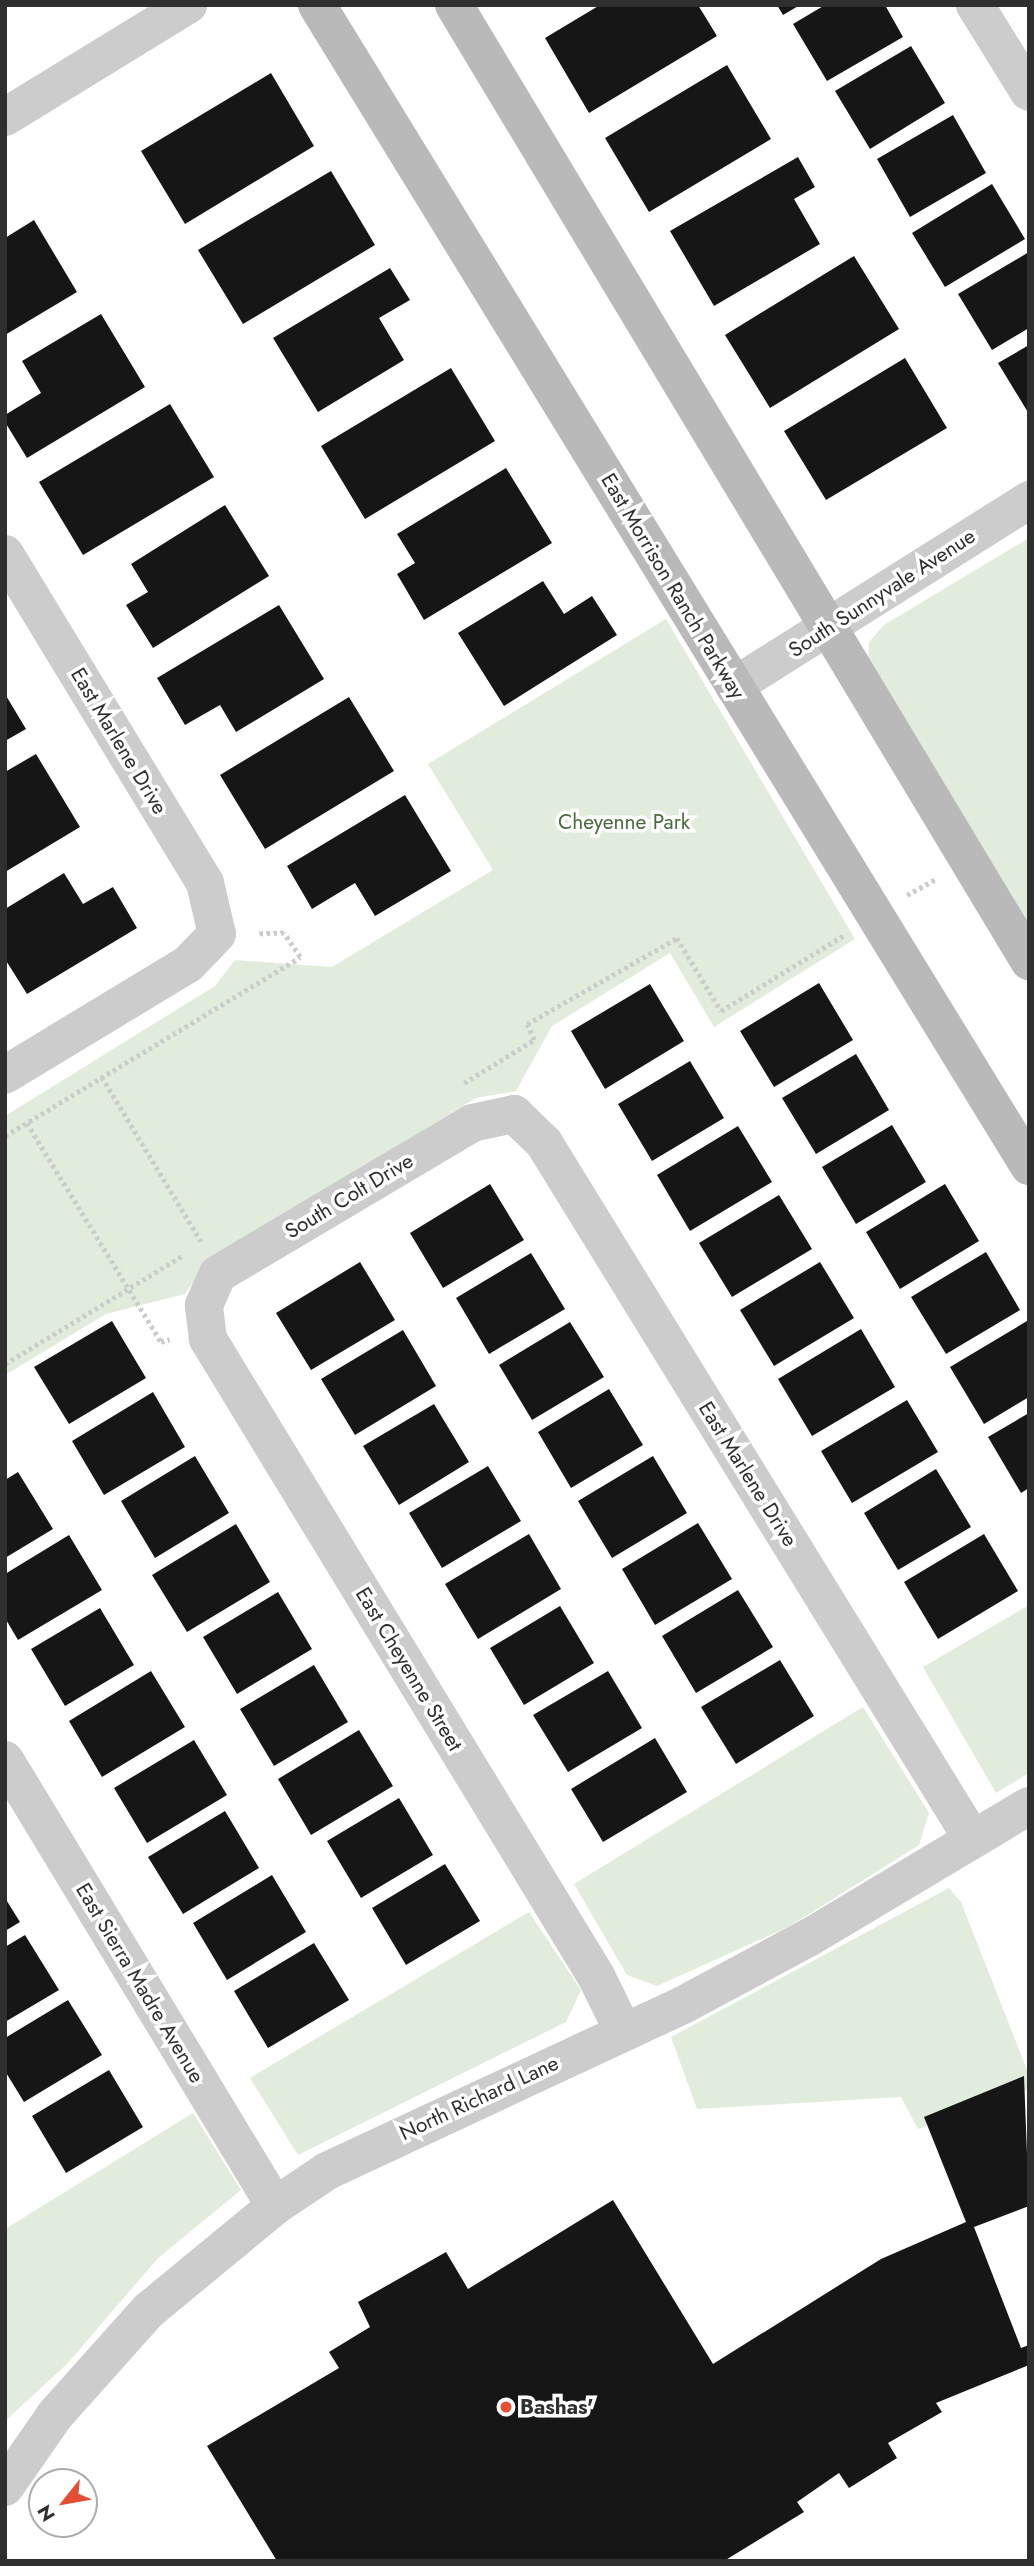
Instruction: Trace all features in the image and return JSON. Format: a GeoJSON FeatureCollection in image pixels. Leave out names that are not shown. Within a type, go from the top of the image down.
{"type":"FeatureCollection","features":[{"type":"Feature","properties":{"kind":"street"},"geometry":{"type":"LineString","coordinates":[[5,117],[188,5]]}},
{"type":"Feature","properties":{"kind":"street","name":"East Morrison Ranch Parkway"},"geometry":{"type":"LineString","coordinates":[[317,5],[1029,1166]]}},
{"type":"Feature","properties":{"kind":"street"},"geometry":{"type":"LineString","coordinates":[[454,5],[826,631],[1029,961]]}},
{"type":"Feature","properties":{"kind":"street"},"geometry":{"type":"LineString","coordinates":[[975,5],[1029,92]]}},
{"type":"Feature","properties":{"kind":"street","name":"South Sunnyvale Avenue"},"geometry":{"type":"LineString","coordinates":[[734,686],[826,631],[1029,500]]}},
{"type":"Feature","properties":{"kind":"street","name":"East Marlene Drive"},"geometry":{"type":"LineString","coordinates":[[5,554],[205,883],[217,934]]}},
{"type":"Feature","properties":{"kind":"street"},"geometry":{"type":"LineString","coordinates":[[5,1075],[188,964],[217,934]]}},
{"type":"Feature","properties":{"kind":"street","name":"East Marlene Drive"},"geometry":{"type":"LineString","coordinates":[[514,1114],[544,1143],[973,1840]]}},
{"type":"Feature","properties":{"kind":"street","name":"South Colt Drive"},"geometry":{"type":"LineString","coordinates":[[205,1315],[218,1274],[472,1123],[514,1114]]}},
{"type":"Feature","properties":{"kind":"street","name":"East Cheyenne Street"},"geometry":{"type":"LineString","coordinates":[[205,1315],[208,1339],[596,1976],[623,2031]]}},
{"type":"Feature","properties":{"kind":"street","name":"East Sierra Madre Avenue"},"geometry":{"type":"LineString","coordinates":[[5,1760],[275,2206]]}},
{"type":"Feature","properties":{"kind":"street","name":"North Richard Lane"},"geometry":{"type":"LineString","coordinates":[[5,2487],[94,2368],[149,2310],[275,2206],[327,2171],[623,2031],[810,1937],[1029,1806]]}},
{"type":"Feature","properties":{"kind":"path"},"geometry":{"type":"LineString","coordinates":[[5,1136],[300,957],[284,933],[217,934]]}},
{"type":"Feature","properties":{"kind":"path"},"geometry":{"type":"LineString","coordinates":[[102,1077],[202,1244]]}},
{"type":"Feature","properties":{"kind":"path"},"geometry":{"type":"LineString","coordinates":[[27,1123],[161,1342],[205,1315]]}},
{"type":"Feature","properties":{"kind":"green space"},"geometry":{"type":"Polygon","coordinates":[[[1029,538],[1029,937],[868,662],[869,642],[884,625],[1029,538]]]}},
{"type":"Feature","properties":{"kind":"green space","name":"Cheyenne Park"},"geometry":{"type":"Polygon","coordinates":[[[666,619],[855,939],[714,1027],[670,953],[552,1026],[516,1091],[476,1098],[210,1259],[185,1294],[106,1314],[5,1375],[5,1116],[215,986],[235,960],[332,967],[493,870],[428,764],[666,619]]]}},
{"type":"Feature","properties":{"kind":"green space"},"geometry":{"type":"Polygon","coordinates":[[[1029,1605],[1029,1773],[996,1793],[923,1667],[1029,1605]]]}},
{"type":"Feature","properties":{"kind":"green space"},"geometry":{"type":"Polygon","coordinates":[[[863,1707],[929,1813],[919,1845],[790,1926],[657,1986],[627,1975],[574,1884],[863,1707]]]}},
{"type":"Feature","properties":{"kind":"green space"},"geometry":{"type":"Polygon","coordinates":[[[949,1888],[961,1902],[1029,2075],[1029,2089],[918,2129],[901,2097],[697,2109],[671,2037],[949,1888]]]}},
{"type":"Feature","properties":{"kind":"green space"},"geometry":{"type":"Polygon","coordinates":[[[529,1912],[581,1990],[566,2022],[298,2155],[250,2078],[529,1912]]]}},
{"type":"Feature","properties":{"kind":"green space"},"geometry":{"type":"Polygon","coordinates":[[[193,2113],[241,2190],[158,2258],[67,2364],[5,2421],[5,2229],[193,2113]]]}},
{"type":"Feature","properties":{"kind":"building"},"geometry":{"type":"Polygon","coordinates":[[[600,5],[698,5],[717,36],[589,113],[545,38],[600,5]]]}},
{"type":"Feature","properties":{"kind":"building"},"geometry":{"type":"Polygon","coordinates":[[[777,5],[800,5],[783,15],[777,5]]]}},
{"type":"Feature","properties":{"kind":"building"},"geometry":{"type":"Polygon","coordinates":[[[825,5],[885,5],[903,37],[827,81],[793,24],[825,5]]]}},
{"type":"Feature","properties":{"kind":"building"},"geometry":{"type":"Polygon","coordinates":[[[911,46],[945,103],[870,149],[835,91],[911,46]]]}},
{"type":"Feature","properties":{"kind":"building"},"geometry":{"type":"Polygon","coordinates":[[[727,65],[771,139],[649,212],[605,138],[727,65]]]}},
{"type":"Feature","properties":{"kind":"building"},"geometry":{"type":"Polygon","coordinates":[[[271,73],[314,146],[185,224],[141,151],[271,73]]]}},
{"type":"Feature","properties":{"kind":"building"},"geometry":{"type":"Polygon","coordinates":[[[953,115],[986,173],[910,217],[877,159],[953,115]]]}},
{"type":"Feature","properties":{"kind":"building"},"geometry":{"type":"Polygon","coordinates":[[[798,157],[815,187],[794,199],[820,244],[714,306],[670,231],[798,157]]]}},
{"type":"Feature","properties":{"kind":"building"},"geometry":{"type":"Polygon","coordinates":[[[331,171],[375,245],[243,324],[198,250],[331,171]]]}},
{"type":"Feature","properties":{"kind":"building"},"geometry":{"type":"Polygon","coordinates":[[[992,184],[1025,239],[945,287],[912,233],[992,184]]]}},
{"type":"Feature","properties":{"kind":"building"},"geometry":{"type":"Polygon","coordinates":[[[34,220],[77,292],[5,335],[5,238],[34,220]]]}},
{"type":"Feature","properties":{"kind":"building"},"geometry":{"type":"Polygon","coordinates":[[[1029,252],[1029,328],[992,350],[958,294],[1029,252]]]}},
{"type":"Feature","properties":{"kind":"building"},"geometry":{"type":"Polygon","coordinates":[[[854,256],[899,329],[770,408],[725,335],[854,256]]]}},
{"type":"Feature","properties":{"kind":"building"},"geometry":{"type":"Polygon","coordinates":[[[390,268],[410,300],[379,318],[404,360],[318,412],[273,338],[390,268]]]}},
{"type":"Feature","properties":{"kind":"building"},"geometry":{"type":"Polygon","coordinates":[[[101,314],[145,387],[27,458],[5,422],[5,415],[41,393],[22,361],[101,314]]]}},
{"type":"Feature","properties":{"kind":"building"},"geometry":{"type":"Polygon","coordinates":[[[1029,345],[1029,414],[998,363],[1029,345]]]}},
{"type":"Feature","properties":{"kind":"building"},"geometry":{"type":"Polygon","coordinates":[[[905,358],[947,428],[826,500],[784,431],[905,358]]]}},
{"type":"Feature","properties":{"kind":"building"},"geometry":{"type":"Polygon","coordinates":[[[451,368],[495,441],[365,519],[321,446],[451,368]]]}},
{"type":"Feature","properties":{"kind":"building"},"geometry":{"type":"Polygon","coordinates":[[[170,404],[214,477],[83,555],[39,482],[170,404]]]}},
{"type":"Feature","properties":{"kind":"building"},"geometry":{"type":"Polygon","coordinates":[[[506,468],[552,543],[424,620],[397,574],[415,563],[397,534],[506,468]]]}},
{"type":"Feature","properties":{"kind":"building"},"geometry":{"type":"Polygon","coordinates":[[[225,505],[269,576],[153,648],[126,605],[148,592],[131,564],[225,505]]]}},
{"type":"Feature","properties":{"kind":"building"},"geometry":{"type":"Polygon","coordinates":[[[543,581],[564,614],[592,596],[617,635],[504,706],[458,633],[543,581]]]}},
{"type":"Feature","properties":{"kind":"building"},"geometry":{"type":"Polygon","coordinates":[[[279,605],[324,679],[236,732],[220,705],[185,725],[157,678],[279,605]]]}},
{"type":"Feature","properties":{"kind":"building"},"geometry":{"type":"Polygon","coordinates":[[[5,694],[26,729],[5,741],[5,694]]]}},
{"type":"Feature","properties":{"kind":"building"},"geometry":{"type":"Polygon","coordinates":[[[349,697],[394,771],[265,849],[220,775],[349,697]]]}},
{"type":"Feature","properties":{"kind":"building"},"geometry":{"type":"Polygon","coordinates":[[[36,754],[80,827],[5,872],[5,772],[36,754]]]}},
{"type":"Feature","properties":{"kind":"building"},"geometry":{"type":"Polygon","coordinates":[[[405,795],[451,871],[375,916],[355,883],[312,909],[287,866],[405,795]]]}},
{"type":"Feature","properties":{"kind":"building"},"geometry":{"type":"Polygon","coordinates":[[[64,873],[83,904],[113,887],[137,928],[27,994],[5,959],[5,909],[64,873]]]}},
{"type":"Feature","properties":{"kind":"building"},"geometry":{"type":"Polygon","coordinates":[[[819,983],[853,1040],[774,1087],[740,1031],[819,983]]]}},
{"type":"Feature","properties":{"kind":"building"},"geometry":{"type":"Polygon","coordinates":[[[650,984],[684,1041],[605,1089],[571,1031],[650,984]]]}},
{"type":"Feature","properties":{"kind":"building"},"geometry":{"type":"Polygon","coordinates":[[[856,1054],[889,1110],[816,1154],[782,1098],[856,1054]]]}},
{"type":"Feature","properties":{"kind":"building"},"geometry":{"type":"Polygon","coordinates":[[[690,1061],[724,1118],[652,1161],[618,1104],[690,1061]]]}},
{"type":"Feature","properties":{"kind":"building"},"geometry":{"type":"Polygon","coordinates":[[[892,1125],[926,1182],[856,1224],[822,1167],[892,1125]]]}},
{"type":"Feature","properties":{"kind":"building"},"geometry":{"type":"Polygon","coordinates":[[[738,1126],[772,1182],[690,1231],[657,1175],[738,1126]]]}},
{"type":"Feature","properties":{"kind":"building"},"geometry":{"type":"Polygon","coordinates":[[[490,1184],[524,1240],[443,1288],[410,1233],[490,1184]]]}},
{"type":"Feature","properties":{"kind":"building"},"geometry":{"type":"Polygon","coordinates":[[[945,1184],[979,1241],[900,1289],[866,1232],[945,1184]]]}},
{"type":"Feature","properties":{"kind":"building"},"geometry":{"type":"Polygon","coordinates":[[[779,1195],[812,1249],[732,1297],[699,1243],[779,1195]]]}},
{"type":"Feature","properties":{"kind":"building"},"geometry":{"type":"Polygon","coordinates":[[[986,1252],[1020,1310],[946,1354],[911,1297],[986,1252]]]}},
{"type":"Feature","properties":{"kind":"building"},"geometry":{"type":"Polygon","coordinates":[[[531,1253],[565,1309],[489,1354],[456,1298],[531,1253]]]}},
{"type":"Feature","properties":{"kind":"building"},"geometry":{"type":"Polygon","coordinates":[[[360,1262],[395,1320],[311,1370],[276,1313],[360,1262]]]}},
{"type":"Feature","properties":{"kind":"building"},"geometry":{"type":"Polygon","coordinates":[[[820,1262],[854,1318],[774,1366],[740,1310],[820,1262]]]}},
{"type":"Feature","properties":{"kind":"building"},"geometry":{"type":"Polygon","coordinates":[[[112,1321],[146,1378],[69,1424],[34,1367],[112,1321]]]}},
{"type":"Feature","properties":{"kind":"building"},"geometry":{"type":"Polygon","coordinates":[[[1027,1321],[1029,1397],[984,1424],[950,1367],[1027,1321]]]}},
{"type":"Feature","properties":{"kind":"building"},"geometry":{"type":"Polygon","coordinates":[[[570,1322],[604,1377],[532,1420],[499,1365],[570,1322]]]}},
{"type":"Feature","properties":{"kind":"building"},"geometry":{"type":"Polygon","coordinates":[[[861,1329],[895,1387],[812,1436],[778,1379],[861,1329]]]}},
{"type":"Feature","properties":{"kind":"building"},"geometry":{"type":"Polygon","coordinates":[[[403,1330],[436,1386],[355,1435],[321,1379],[403,1330]]]}},
{"type":"Feature","properties":{"kind":"building"},"geometry":{"type":"Polygon","coordinates":[[[609,1389],[643,1445],[571,1488],[538,1432],[609,1389]]]}},
{"type":"Feature","properties":{"kind":"building"},"geometry":{"type":"Polygon","coordinates":[[[153,1392],[185,1447],[104,1495],[72,1441],[153,1392]]]}},
{"type":"Feature","properties":{"kind":"building"},"geometry":{"type":"Polygon","coordinates":[[[907,1400],[938,1452],[852,1503],[821,1451],[907,1400]]]}},
{"type":"Feature","properties":{"kind":"building"},"geometry":{"type":"Polygon","coordinates":[[[434,1404],[469,1462],[399,1505],[363,1446],[434,1404]]]}},
{"type":"Feature","properties":{"kind":"building"},"geometry":{"type":"Polygon","coordinates":[[[1029,1413],[1029,1488],[1021,1493],[988,1437],[1029,1413]]]}},
{"type":"Feature","properties":{"kind":"building"},"geometry":{"type":"Polygon","coordinates":[[[195,1456],[229,1513],[155,1558],[121,1501],[195,1456]]]}},
{"type":"Feature","properties":{"kind":"building"},"geometry":{"type":"Polygon","coordinates":[[[653,1456],[687,1513],[612,1558],[578,1501],[653,1456]]]}},
{"type":"Feature","properties":{"kind":"building"},"geometry":{"type":"Polygon","coordinates":[[[488,1466],[521,1521],[442,1568],[409,1513],[488,1466]]]}},
{"type":"Feature","properties":{"kind":"building"},"geometry":{"type":"Polygon","coordinates":[[[936,1469],[971,1527],[898,1570],[864,1513],[936,1469]]]}},
{"type":"Feature","properties":{"kind":"building"},"geometry":{"type":"Polygon","coordinates":[[[18,1472],[53,1529],[5,1558],[5,1480],[18,1472]]]}},
{"type":"Feature","properties":{"kind":"building"},"geometry":{"type":"Polygon","coordinates":[[[698,1523],[732,1579],[655,1625],[622,1569],[698,1523]]]}},
{"type":"Feature","properties":{"kind":"building"},"geometry":{"type":"Polygon","coordinates":[[[236,1524],[270,1582],[187,1632],[152,1575],[236,1524]]]}},
{"type":"Feature","properties":{"kind":"building"},"geometry":{"type":"Polygon","coordinates":[[[529,1534],[561,1589],[478,1639],[445,1584],[529,1534]]]}},
{"type":"Feature","properties":{"kind":"building"},"geometry":{"type":"Polygon","coordinates":[[[984,1534],[1018,1591],[938,1639],[904,1582],[984,1534]]]}},
{"type":"Feature","properties":{"kind":"building"},"geometry":{"type":"Polygon","coordinates":[[[69,1535],[102,1590],[18,1640],[5,1618],[5,1574],[69,1535]]]}},
{"type":"Feature","properties":{"kind":"building"},"geometry":{"type":"Polygon","coordinates":[[[738,1590],[773,1647],[696,1693],[662,1636],[738,1590]]]}},
{"type":"Feature","properties":{"kind":"building"},"geometry":{"type":"Polygon","coordinates":[[[278,1592],[312,1649],[237,1694],[203,1637],[278,1592]]]}},
{"type":"Feature","properties":{"kind":"building"},"geometry":{"type":"Polygon","coordinates":[[[560,1606],[594,1663],[524,1705],[490,1648],[560,1606]]]}},
{"type":"Feature","properties":{"kind":"building"},"geometry":{"type":"Polygon","coordinates":[[[100,1608],[134,1665],[65,1706],[31,1649],[100,1608]]]}},
{"type":"Feature","properties":{"kind":"building"},"geometry":{"type":"Polygon","coordinates":[[[780,1660],[814,1716],[736,1764],[701,1707],[780,1660]]]}},
{"type":"Feature","properties":{"kind":"building"},"geometry":{"type":"Polygon","coordinates":[[[314,1665],[348,1722],[274,1766],[240,1709],[314,1665]]]}},
{"type":"Feature","properties":{"kind":"building"},"geometry":{"type":"Polygon","coordinates":[[[151,1671],[185,1727],[102,1777],[69,1721],[151,1671]]]}},
{"type":"Feature","properties":{"kind":"building"},"geometry":{"type":"Polygon","coordinates":[[[608,1671],[642,1728],[568,1772],[533,1715],[608,1671]]]}},
{"type":"Feature","properties":{"kind":"building"},"geometry":{"type":"Polygon","coordinates":[[[359,1730],[393,1786],[311,1835],[278,1779],[359,1730]]]}},
{"type":"Feature","properties":{"kind":"building"},"geometry":{"type":"Polygon","coordinates":[[[655,1738],[687,1792],[603,1842],[571,1789],[655,1738]]]}},
{"type":"Feature","properties":{"kind":"building"},"geometry":{"type":"Polygon","coordinates":[[[194,1740],[227,1795],[147,1843],[114,1788],[194,1740]]]}},
{"type":"Feature","properties":{"kind":"building"},"geometry":{"type":"Polygon","coordinates":[[[399,1798],[433,1855],[361,1898],[327,1841],[399,1798]]]}},
{"type":"Feature","properties":{"kind":"building"},"geometry":{"type":"Polygon","coordinates":[[[225,1811],[259,1868],[183,1914],[148,1857],[225,1811]]]}},
{"type":"Feature","properties":{"kind":"building"},"geometry":{"type":"Polygon","coordinates":[[[445,1864],[480,1921],[406,1965],[372,1908],[445,1864]]]}},
{"type":"Feature","properties":{"kind":"building"},"geometry":{"type":"Polygon","coordinates":[[[272,1875],[306,1932],[227,1980],[193,1923],[272,1875]]]}},
{"type":"Feature","properties":{"kind":"building"},"geometry":{"type":"Polygon","coordinates":[[[5,1898],[20,1922],[5,1931],[5,1898]]]}},
{"type":"Feature","properties":{"kind":"building"},"geometry":{"type":"Polygon","coordinates":[[[25,1935],[59,1990],[5,2022],[5,1947],[25,1935]]]}},
{"type":"Feature","properties":{"kind":"building"},"geometry":{"type":"Polygon","coordinates":[[[314,1943],[349,2000],[268,2048],[234,1991],[314,1943]]]}},
{"type":"Feature","properties":{"kind":"building"},"geometry":{"type":"Polygon","coordinates":[[[68,2000],[102,2055],[24,2102],[5,2071],[5,2038],[68,2000]]]}},
{"type":"Feature","properties":{"kind":"building"},"geometry":{"type":"Polygon","coordinates":[[[109,2070],[143,2127],[66,2173],[32,2116],[109,2070]]]}},
{"type":"Feature","properties":{"kind":"building","name":"Bashas'"},"geometry":{"type":"Polygon","coordinates":[[[1024,2076],[1029,2206],[974,2227],[1021,2348],[1029,2345],[1029,2365],[936,2403],[942,2412],[888,2443],[897,2458],[849,2488],[839,2473],[797,2502],[804,2512],[724,2561],[277,2561],[207,2446],[339,2368],[329,2352],[370,2327],[358,2302],[446,2252],[468,2289],[613,2200],[713,2364],[881,2259],[966,2222],[924,2117],[1024,2076]]]}},
{"type":"Feature","properties":{"kind":"place","name":"Bashas'"},"geometry":{"type":"Point","coordinates":[506,2407]}}]}
